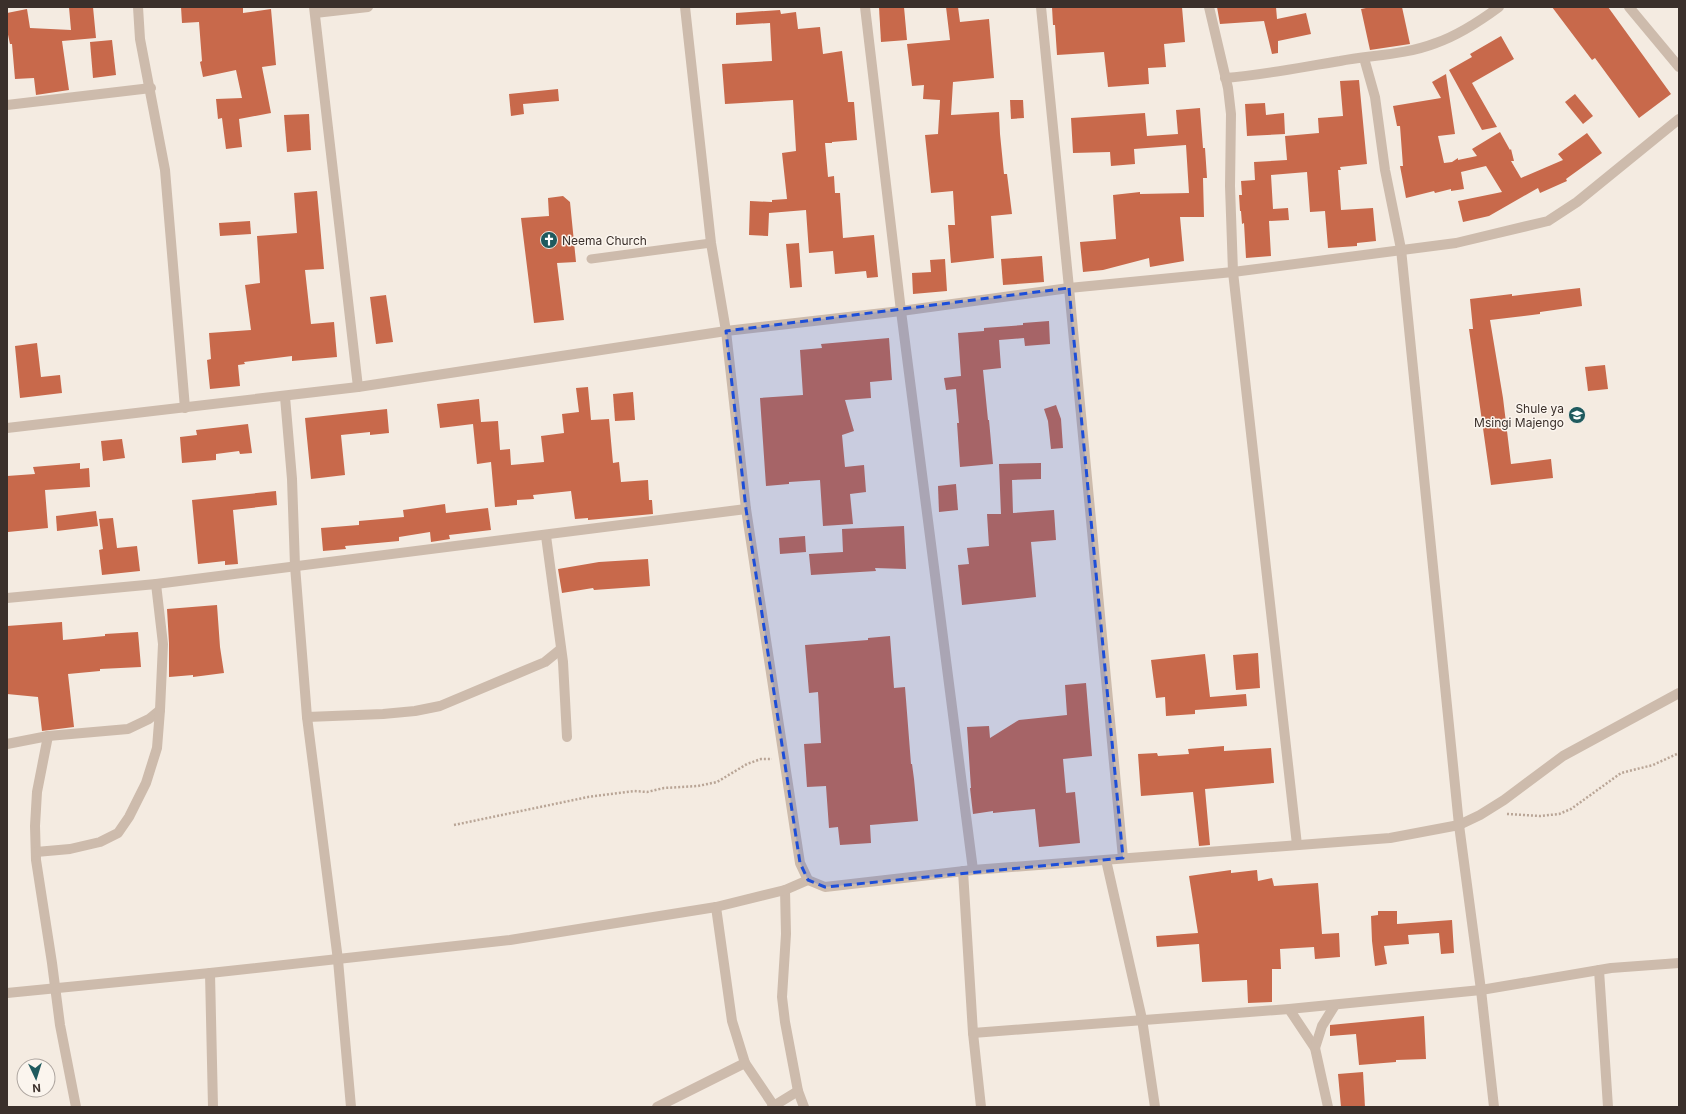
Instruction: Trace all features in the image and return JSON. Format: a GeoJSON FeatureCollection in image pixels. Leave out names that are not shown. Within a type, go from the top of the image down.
{"type":"FeatureCollection","features":[{"type":"Feature","properties":{"kind":"street"},"geometry":{"type":"LineString","coordinates":[[138,7],[140,39],[165,170],[186,408]]}},
{"type":"Feature","properties":{"kind":"street"},"geometry":{"type":"LineString","coordinates":[[358,387],[314,10],[368,7]]}},
{"type":"Feature","properties":{"kind":"street"},"geometry":{"type":"LineString","coordinates":[[685,7],[711,243],[726,331],[746,509],[800,863],[808,880],[825,887],[968,870],[1390,838],[1459,825],[1480,815],[1563,756],[1679,693]]}},
{"type":"Feature","properties":{"kind":"street"},"geometry":{"type":"LineString","coordinates":[[865,7],[900,311],[968,870],[973,1033],[981,1107]]}},
{"type":"Feature","properties":{"kind":"street"},"geometry":{"type":"LineString","coordinates":[[1041,7],[1123,858]]}},
{"type":"Feature","properties":{"kind":"street"},"geometry":{"type":"LineString","coordinates":[[1209,7],[1226,78],[1231,114],[1230,186],[1233,272],[1297,845]]}},
{"type":"Feature","properties":{"kind":"street"},"geometry":{"type":"LineString","coordinates":[[1226,78],[1364,58],[1436,43],[1476,24],[1499,7]]}},
{"type":"Feature","properties":{"kind":"street"},"geometry":{"type":"LineString","coordinates":[[1629,7],[1679,67]]}},
{"type":"Feature","properties":{"kind":"street"},"geometry":{"type":"LineString","coordinates":[[1364,58],[1375,97],[1400,249],[1459,825],[1481,990],[1494,1107]]}},
{"type":"Feature","properties":{"kind":"street"},"geometry":{"type":"LineString","coordinates":[[7,105],[150,88]]}},
{"type":"Feature","properties":{"kind":"street"},"geometry":{"type":"LineString","coordinates":[[7,428],[285,397],[726,331],[900,311],[1069,288],[1233,272],[1400,249],[1456,243],[1548,221],[1577,202],[1679,119]]}},
{"type":"Feature","properties":{"kind":"street"},"geometry":{"type":"LineString","coordinates":[[285,397],[292,479],[295,566],[307,717],[338,960],[351,1107]]}},
{"type":"Feature","properties":{"kind":"street"},"geometry":{"type":"LineString","coordinates":[[7,598],[156,584],[546,536],[746,509]]}},
{"type":"Feature","properties":{"kind":"street"},"geometry":{"type":"LineString","coordinates":[[546,536],[563,662],[567,737]]}},
{"type":"Feature","properties":{"kind":"street"},"geometry":{"type":"LineString","coordinates":[[36,852],[70,849],[100,842],[118,832],[129,817],[146,783],[157,748],[160,710],[163,644],[156,584]]}},
{"type":"Feature","properties":{"kind":"street"},"geometry":{"type":"LineString","coordinates":[[307,717],[383,714],[415,711],[440,706],[545,662],[561,649]]}},
{"type":"Feature","properties":{"kind":"street"},"geometry":{"type":"LineString","coordinates":[[7,744],[48,736],[128,729],[149,719],[160,710]]}},
{"type":"Feature","properties":{"kind":"street"},"geometry":{"type":"LineString","coordinates":[[48,736],[37,792],[35,826],[36,852],[60,1025],[76,1107]]}},
{"type":"Feature","properties":{"kind":"street"},"geometry":{"type":"LineString","coordinates":[[1106,860],[1142,1019],[1155,1107]]}},
{"type":"Feature","properties":{"kind":"street"},"geometry":{"type":"LineString","coordinates":[[7,993],[338,960],[510,940],[716,907],[785,890],[808,880]]}},
{"type":"Feature","properties":{"kind":"street"},"geometry":{"type":"LineString","coordinates":[[785,890],[786,934],[782,997],[785,1022],[798,1091],[804,1107]]}},
{"type":"Feature","properties":{"kind":"street"},"geometry":{"type":"LineString","coordinates":[[716,907],[721,932],[732,1021],[745,1063],[773,1106],[798,1091]]}},
{"type":"Feature","properties":{"kind":"street"},"geometry":{"type":"LineString","coordinates":[[973,1033],[1289,1009],[1481,990],[1611,968],[1679,963]]}},
{"type":"Feature","properties":{"kind":"street"},"geometry":{"type":"LineString","coordinates":[[1599,970],[1608,1107]]}},
{"type":"Feature","properties":{"kind":"street"},"geometry":{"type":"LineString","coordinates":[[210,973],[213,1107]]}},
{"type":"Feature","properties":{"kind":"street"},"geometry":{"type":"LineString","coordinates":[[1315,1048],[1322,1026],[1335,1004]]}},
{"type":"Feature","properties":{"kind":"street"},"geometry":{"type":"LineString","coordinates":[[1289,1009],[1315,1048],[1328,1107]]}},
{"type":"Feature","properties":{"kind":"street"},"geometry":{"type":"LineString","coordinates":[[657,1107],[745,1063]]}},
{"type":"Feature","properties":{"kind":"lane"},"geometry":{"type":"LineString","coordinates":[[591,259],[711,243]]}},
{"type":"Feature","properties":{"kind":"path"},"geometry":{"type":"LineString","coordinates":[[1480,815],[1514,814],[1540,816],[1559,814],[1571,809],[1589,798],[1604,784],[1620,773],[1653,765],[1679,753]]}},
{"type":"Feature","properties":{"kind":"path"},"geometry":{"type":"LineString","coordinates":[[454,825],[588,797],[634,791],[647,792],[664,788],[698,786],[717,782],[747,764],[761,759],[785,759]]}},
{"type":"Feature","properties":{"kind":"highlighted area"},"geometry":{"type":"Polygon","coordinates":[[[1069,288],[1123,858],[825,887],[808,880],[800,863],[746,509],[726,331],[1069,288]]]}},
{"type":"Feature","properties":{"kind":"building"},"geometry":{"type":"Polygon","coordinates":[[[69,7],[93,7],[96,38],[62,41],[69,90],[36,95],[34,78],[15,79],[12,44],[10,44],[7,30],[7,13],[27,9],[30,28],[71,30],[69,7]]]}},
{"type":"Feature","properties":{"kind":"building"},"geometry":{"type":"Polygon","coordinates":[[[181,7],[243,7],[243,13],[271,9],[276,65],[262,67],[271,113],[239,119],[242,147],[226,149],[222,118],[218,119],[216,99],[242,98],[236,70],[203,77],[200,62],[202,61],[199,22],[182,23],[181,7]]]}},
{"type":"Feature","properties":{"kind":"building"},"geometry":{"type":"Polygon","coordinates":[[[879,7],[904,7],[907,40],[881,42],[879,7]]]}},
{"type":"Feature","properties":{"kind":"building"},"geometry":{"type":"Polygon","coordinates":[[[946,7],[958,7],[960,22],[989,19],[994,78],[953,82],[951,115],[999,112],[1004,174],[1007,174],[1012,214],[991,216],[994,258],[951,263],[948,225],[955,225],[953,191],[931,193],[925,135],[938,134],[940,100],[923,99],[924,85],[912,86],[907,44],[950,40],[946,7]]]}},
{"type":"Feature","properties":{"kind":"building"},"geometry":{"type":"Polygon","coordinates":[[[1052,7],[1182,7],[1185,42],[1164,44],[1166,67],[1148,68],[1149,84],[1108,87],[1104,52],[1057,55],[1052,7]]]}},
{"type":"Feature","properties":{"kind":"building"},"geometry":{"type":"Polygon","coordinates":[[[1217,7],[1276,7],[1277,19],[1306,13],[1311,34],[1278,41],[1278,53],[1272,54],[1264,21],[1220,24],[1217,7]]]}},
{"type":"Feature","properties":{"kind":"building"},"geometry":{"type":"Polygon","coordinates":[[[1371,7],[1402,7],[1410,44],[1370,50],[1361,9],[1371,7]]]}},
{"type":"Feature","properties":{"kind":"building"},"geometry":{"type":"Polygon","coordinates":[[[1552,7],[1608,7],[1671,94],[1639,118],[1595,58],[1592,60],[1552,7]]]}},
{"type":"Feature","properties":{"kind":"building"},"geometry":{"type":"Polygon","coordinates":[[[780,10],[781,14],[796,12],[798,29],[820,27],[823,54],[842,51],[848,102],[854,102],[857,140],[825,143],[828,177],[834,176],[835,193],[840,193],[843,238],[874,235],[878,277],[867,278],[866,271],[835,274],[833,251],[809,253],[806,210],[769,213],[768,236],[749,235],[750,201],[772,202],[772,200],[787,199],[782,153],[796,151],[793,100],[725,104],[722,64],[772,61],[770,23],[736,25],[736,13],[780,10]]]}},
{"type":"Feature","properties":{"kind":"building"},"geometry":{"type":"Polygon","coordinates":[[[1501,36],[1514,59],[1472,83],[1497,127],[1482,130],[1449,70],[1472,57],[1470,54],[1501,36]]]}},
{"type":"Feature","properties":{"kind":"building"},"geometry":{"type":"Polygon","coordinates":[[[112,40],[116,75],[93,78],[90,42],[112,40]]]}},
{"type":"Feature","properties":{"kind":"building"},"geometry":{"type":"Polygon","coordinates":[[[1446,74],[1455,134],[1438,136],[1444,163],[1452,162],[1458,158],[1458,160],[1477,156],[1472,149],[1500,132],[1510,150],[1511,149],[1514,161],[1511,161],[1521,178],[1563,160],[1558,154],[1587,133],[1602,153],[1566,179],[1567,181],[1540,193],[1538,188],[1489,216],[1463,222],[1458,201],[1502,192],[1486,166],[1461,172],[1464,189],[1451,191],[1451,189],[1435,193],[1434,191],[1406,198],[1400,166],[1403,166],[1400,126],[1397,126],[1393,106],[1441,98],[1432,82],[1446,74]]]}},
{"type":"Feature","properties":{"kind":"building"},"geometry":{"type":"Polygon","coordinates":[[[1359,80],[1367,164],[1340,167],[1341,170],[1338,170],[1341,210],[1373,208],[1376,241],[1357,243],[1357,246],[1328,248],[1325,211],[1310,212],[1307,172],[1271,175],[1273,209],[1288,208],[1289,220],[1269,221],[1271,256],[1246,258],[1244,223],[1242,224],[1240,211],[1239,195],[1242,195],[1241,181],[1255,180],[1254,162],[1287,160],[1285,136],[1319,133],[1318,118],[1343,116],[1340,81],[1359,80]]]}},
{"type":"Feature","properties":{"kind":"building"},"geometry":{"type":"Polygon","coordinates":[[[558,89],[559,101],[523,104],[524,114],[511,116],[509,94],[558,89]]]}},
{"type":"Feature","properties":{"kind":"building"},"geometry":{"type":"Polygon","coordinates":[[[1575,94],[1593,116],[1583,124],[1565,102],[1575,94]]]}},
{"type":"Feature","properties":{"kind":"building"},"geometry":{"type":"Polygon","coordinates":[[[1010,100],[1023,100],[1024,118],[1011,119],[1010,100]]]}},
{"type":"Feature","properties":{"kind":"building"},"geometry":{"type":"Polygon","coordinates":[[[1265,103],[1266,115],[1284,113],[1285,134],[1247,136],[1245,104],[1265,103]]]}},
{"type":"Feature","properties":{"kind":"building"},"geometry":{"type":"Polygon","coordinates":[[[1200,108],[1207,178],[1203,178],[1204,217],[1180,217],[1184,261],[1150,267],[1149,258],[1103,270],[1083,272],[1080,242],[1116,239],[1113,195],[1140,192],[1140,194],[1189,193],[1186,145],[1134,149],[1135,164],[1111,166],[1110,152],[1073,153],[1071,118],[1145,113],[1147,136],[1178,134],[1176,110],[1200,108]]]}},
{"type":"Feature","properties":{"kind":"building"},"geometry":{"type":"Polygon","coordinates":[[[309,114],[311,150],[287,152],[284,115],[309,114]]]}},
{"type":"Feature","properties":{"kind":"building"},"geometry":{"type":"Polygon","coordinates":[[[317,191],[324,269],[305,270],[311,324],[334,322],[337,357],[292,361],[292,356],[244,362],[245,364],[238,365],[240,386],[210,389],[207,360],[211,359],[209,333],[251,330],[245,285],[260,283],[257,236],[297,233],[294,193],[317,191]]]}},
{"type":"Feature","properties":{"kind":"building","name":"Neema Church"},"geometry":{"type":"Polygon","coordinates":[[[563,196],[570,202],[576,262],[557,263],[564,320],[534,323],[521,218],[549,216],[548,198],[563,196]]]}},
{"type":"Feature","properties":{"kind":"building"},"geometry":{"type":"Polygon","coordinates":[[[250,221],[251,234],[220,236],[219,223],[250,221]]]}},
{"type":"Feature","properties":{"kind":"building"},"geometry":{"type":"Polygon","coordinates":[[[799,243],[802,287],[790,288],[786,244],[799,243]]]}},
{"type":"Feature","properties":{"kind":"building"},"geometry":{"type":"Polygon","coordinates":[[[1042,256],[1044,282],[1003,285],[1001,259],[1042,256]]]}},
{"type":"Feature","properties":{"kind":"building"},"geometry":{"type":"Polygon","coordinates":[[[945,259],[947,291],[913,294],[912,273],[931,272],[930,260],[945,259]]]}},
{"type":"Feature","properties":{"kind":"building"},"geometry":{"type":"Polygon","coordinates":[[[1580,288],[1582,306],[1540,312],[1540,314],[1490,320],[1503,398],[1511,464],[1551,459],[1553,478],[1491,485],[1469,329],[1473,329],[1470,299],[1580,288]]]}},
{"type":"Feature","properties":{"kind":"building"},"geometry":{"type":"Polygon","coordinates":[[[386,295],[393,342],[376,344],[370,297],[386,295]]]}},
{"type":"Feature","properties":{"kind":"building"},"geometry":{"type":"Polygon","coordinates":[[[1049,321],[1050,344],[1025,346],[1024,338],[999,340],[1001,368],[983,370],[993,464],[960,467],[957,423],[959,423],[956,389],[946,390],[944,378],[961,376],[958,333],[984,331],[984,328],[1049,321]]]}},
{"type":"Feature","properties":{"kind":"building"},"geometry":{"type":"Polygon","coordinates":[[[889,338],[892,380],[870,382],[871,398],[845,400],[854,431],[842,435],[845,467],[864,465],[866,492],[850,494],[853,524],[823,526],[820,480],[789,482],[789,484],[766,486],[760,398],[803,395],[800,350],[822,348],[821,344],[889,338]]]}},
{"type":"Feature","properties":{"kind":"building"},"geometry":{"type":"Polygon","coordinates":[[[37,343],[41,377],[60,375],[62,393],[20,398],[15,346],[37,343]]]}},
{"type":"Feature","properties":{"kind":"building"},"geometry":{"type":"Polygon","coordinates":[[[1605,365],[1608,389],[1588,391],[1585,367],[1605,365]]]}},
{"type":"Feature","properties":{"kind":"building"},"geometry":{"type":"Polygon","coordinates":[[[588,387],[591,420],[609,419],[613,463],[619,462],[621,482],[648,480],[649,500],[652,500],[653,514],[588,520],[588,518],[575,519],[571,491],[533,495],[534,499],[517,500],[517,505],[495,507],[491,462],[477,464],[473,424],[440,428],[437,404],[479,399],[481,422],[498,421],[500,450],[510,449],[511,465],[544,462],[541,436],[564,433],[562,414],[579,412],[576,388],[588,387]]]}},
{"type":"Feature","properties":{"kind":"building"},"geometry":{"type":"Polygon","coordinates":[[[633,392],[635,420],[615,421],[613,394],[633,392]]]}},
{"type":"Feature","properties":{"kind":"building"},"geometry":{"type":"Polygon","coordinates":[[[1056,405],[1061,419],[1063,448],[1051,449],[1048,421],[1044,409],[1056,405]]]}},
{"type":"Feature","properties":{"kind":"building"},"geometry":{"type":"Polygon","coordinates":[[[387,409],[389,433],[370,435],[370,432],[341,435],[345,475],[311,479],[305,418],[387,409]]]}},
{"type":"Feature","properties":{"kind":"building"},"geometry":{"type":"Polygon","coordinates":[[[248,424],[252,453],[240,454],[239,451],[216,454],[216,460],[182,463],[180,437],[197,435],[196,430],[248,424]]]}},
{"type":"Feature","properties":{"kind":"building"},"geometry":{"type":"Polygon","coordinates":[[[122,439],[125,458],[103,461],[101,441],[122,439]]]}},
{"type":"Feature","properties":{"kind":"building"},"geometry":{"type":"Polygon","coordinates":[[[80,463],[80,469],[89,468],[90,487],[45,490],[48,528],[8,532],[7,476],[35,474],[33,467],[80,463]]]}},
{"type":"Feature","properties":{"kind":"building"},"geometry":{"type":"Polygon","coordinates":[[[1041,463],[1041,479],[1012,480],[1013,513],[1054,510],[1056,540],[1031,542],[1036,597],[962,605],[958,565],[969,564],[967,548],[989,546],[987,514],[1001,514],[999,464],[1041,463]]]}},
{"type":"Feature","properties":{"kind":"building"},"geometry":{"type":"Polygon","coordinates":[[[956,484],[958,510],[939,512],[938,486],[956,484]]]}},
{"type":"Feature","properties":{"kind":"building"},"geometry":{"type":"Polygon","coordinates":[[[276,491],[277,505],[233,510],[238,564],[225,565],[225,561],[198,564],[192,500],[276,491]]]}},
{"type":"Feature","properties":{"kind":"building"},"geometry":{"type":"Polygon","coordinates":[[[445,504],[446,513],[488,508],[491,530],[449,535],[450,539],[431,542],[430,532],[399,537],[399,541],[345,546],[346,549],[323,551],[321,528],[359,525],[359,521],[404,517],[403,510],[445,504]]]}},
{"type":"Feature","properties":{"kind":"building"},"geometry":{"type":"Polygon","coordinates":[[[96,511],[98,526],[57,531],[56,516],[96,511]]]}},
{"type":"Feature","properties":{"kind":"building"},"geometry":{"type":"Polygon","coordinates":[[[113,518],[117,548],[137,546],[140,571],[102,575],[99,550],[103,549],[99,519],[113,518]]]}},
{"type":"Feature","properties":{"kind":"building"},"geometry":{"type":"Polygon","coordinates":[[[904,526],[906,569],[875,568],[876,571],[811,575],[809,554],[843,552],[842,529],[904,526]]]}},
{"type":"Feature","properties":{"kind":"building"},"geometry":{"type":"Polygon","coordinates":[[[805,536],[806,552],[780,554],[779,538],[805,536]]]}},
{"type":"Feature","properties":{"kind":"building"},"geometry":{"type":"Polygon","coordinates":[[[648,559],[650,586],[594,590],[593,588],[562,593],[558,569],[599,562],[648,559]]]}},
{"type":"Feature","properties":{"kind":"building"},"geometry":{"type":"Polygon","coordinates":[[[217,605],[220,647],[224,673],[193,677],[193,675],[169,677],[167,609],[217,605]]]}},
{"type":"Feature","properties":{"kind":"building"},"geometry":{"type":"Polygon","coordinates":[[[62,622],[63,640],[105,636],[105,634],[138,632],[141,667],[100,669],[100,671],[68,674],[74,727],[42,731],[38,697],[7,694],[7,626],[62,622]]]}},
{"type":"Feature","properties":{"kind":"building"},"geometry":{"type":"Polygon","coordinates":[[[890,636],[894,688],[905,687],[911,764],[918,821],[870,825],[871,843],[840,845],[838,827],[829,828],[826,786],[807,787],[804,744],[821,743],[818,692],[809,693],[805,645],[868,640],[868,638],[890,636]]]}},
{"type":"Feature","properties":{"kind":"building"},"geometry":{"type":"Polygon","coordinates":[[[1258,653],[1260,688],[1236,690],[1233,655],[1258,653]]]}},
{"type":"Feature","properties":{"kind":"building"},"geometry":{"type":"Polygon","coordinates":[[[1205,654],[1210,697],[1246,694],[1247,706],[1195,710],[1195,714],[1166,716],[1165,697],[1156,698],[1151,660],[1205,654]]]}},
{"type":"Feature","properties":{"kind":"building"},"geometry":{"type":"Polygon","coordinates":[[[1086,683],[1092,756],[1063,759],[1066,793],[1075,792],[1080,843],[1039,847],[1035,809],[993,813],[993,811],[973,814],[970,788],[967,727],[989,726],[990,738],[1019,720],[1067,715],[1065,685],[1086,683]]]}},
{"type":"Feature","properties":{"kind":"building"},"geometry":{"type":"Polygon","coordinates":[[[1224,746],[1224,751],[1271,748],[1274,783],[1205,789],[1210,845],[1199,846],[1193,792],[1141,796],[1138,754],[1157,753],[1158,756],[1189,754],[1188,749],[1224,746]]]}},
{"type":"Feature","properties":{"kind":"building"},"geometry":{"type":"Polygon","coordinates":[[[1231,870],[1231,873],[1257,870],[1258,881],[1272,878],[1274,886],[1318,883],[1322,934],[1339,933],[1340,957],[1315,959],[1314,947],[1280,949],[1281,969],[1272,969],[1272,1002],[1248,1003],[1247,980],[1202,982],[1199,944],[1157,947],[1156,936],[1198,933],[1189,876],[1231,870]]]}},
{"type":"Feature","properties":{"kind":"building"},"geometry":{"type":"Polygon","coordinates":[[[1378,911],[1397,911],[1397,924],[1452,920],[1454,953],[1441,954],[1439,933],[1408,935],[1409,944],[1384,946],[1387,964],[1375,966],[1371,916],[1378,915],[1378,911]]]}},
{"type":"Feature","properties":{"kind":"building"},"geometry":{"type":"Polygon","coordinates":[[[1424,1016],[1426,1059],[1396,1060],[1396,1062],[1359,1065],[1356,1034],[1330,1036],[1330,1025],[1424,1016]]]}},
{"type":"Feature","properties":{"kind":"building"},"geometry":{"type":"Polygon","coordinates":[[[1363,1072],[1365,1107],[1341,1107],[1338,1074],[1363,1072]]]}},
{"type":"Feature","properties":{"kind":"place","name":"Neema Church"},"geometry":{"type":"Point","coordinates":[549,240]}},
{"type":"Feature","properties":{"kind":"place","name":"Shule ya Msingi Majengo"},"geometry":{"type":"Point","coordinates":[1577,415]}}]}
